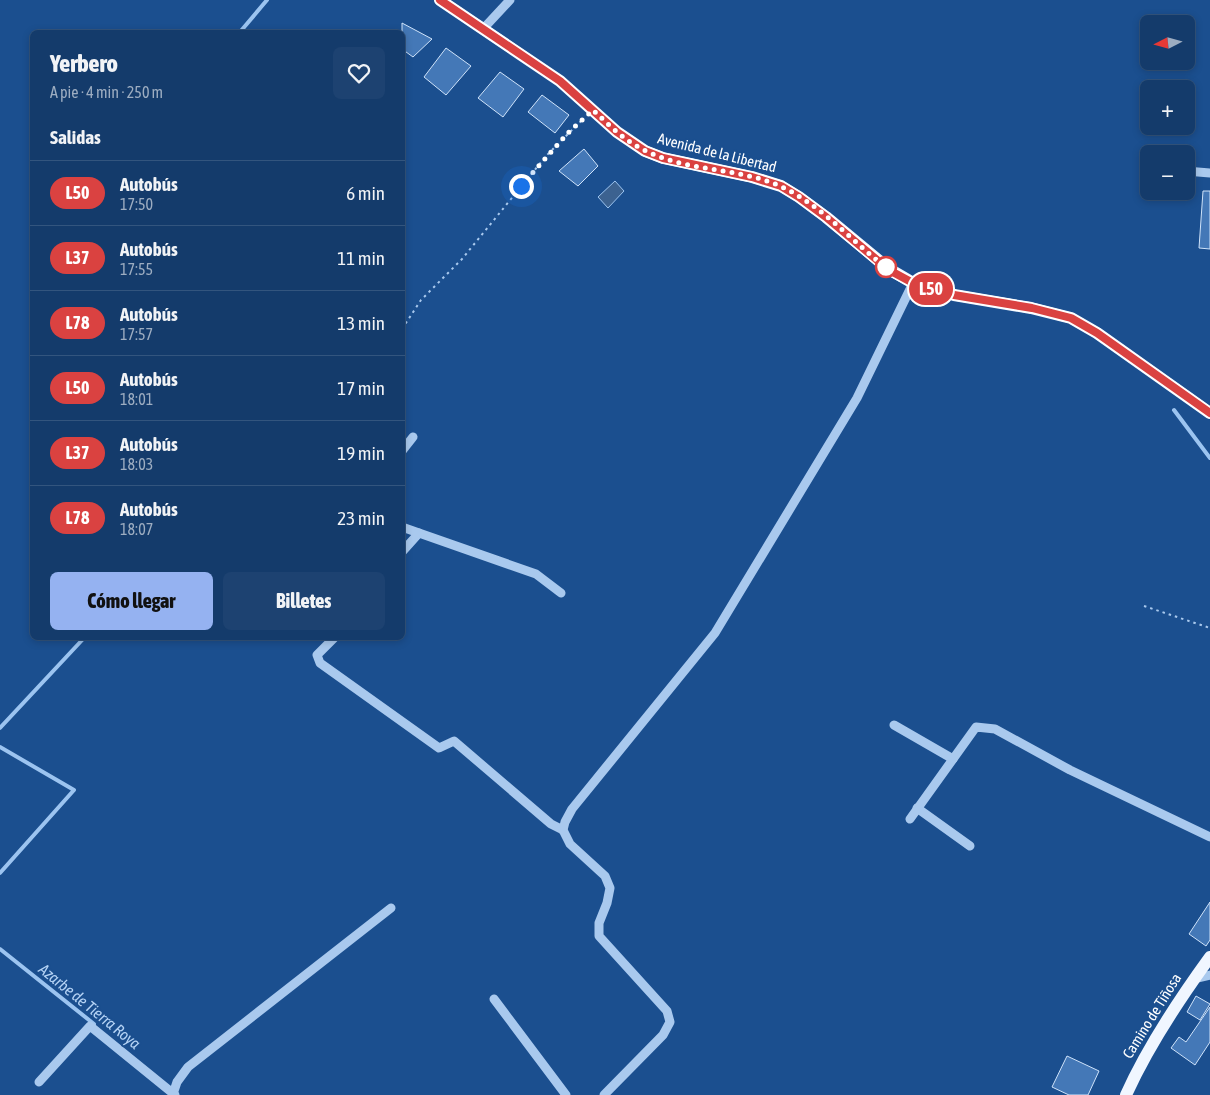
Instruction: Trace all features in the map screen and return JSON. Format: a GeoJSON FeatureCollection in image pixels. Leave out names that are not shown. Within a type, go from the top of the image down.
{"type":"FeatureCollection","features":[{"type":"Feature","properties":{"kind":"main road","name":"Avenida de la Libertad"},"geometry":{"type":"LineString","coordinates":[[440,0],[560,81],[628,140],[653,155],[773,183],[789,191],[826,217],[889,270],[913,283],[954,295],[1032,308],[1071,318],[1097,333],[1210,413]]}},
{"type":"Feature","properties":{"kind":"main road","name":"Camino de Tiñosa"},"geometry":{"type":"LineString","coordinates":[[1126,1095],[1148,1051],[1210,957]]}},
{"type":"Feature","properties":{"kind":"street"},"geometry":{"type":"LineString","coordinates":[[484,28],[510,0]]}},
{"type":"Feature","properties":{"kind":"street"},"geometry":{"type":"LineString","coordinates":[[1195,171],[1210,173]]}},
{"type":"Feature","properties":{"kind":"street"},"geometry":{"type":"LineString","coordinates":[[562,830],[572,809],[715,633],[857,398],[913,283]]}},
{"type":"Feature","properties":{"kind":"street"},"geometry":{"type":"LineString","coordinates":[[405,447],[413,437]]}},
{"type":"Feature","properties":{"kind":"street"},"geometry":{"type":"LineString","coordinates":[[405,528],[536,574],[561,593]]}},
{"type":"Feature","properties":{"kind":"street"},"geometry":{"type":"LineString","coordinates":[[405,549],[419,533]]}},
{"type":"Feature","properties":{"kind":"street"},"geometry":{"type":"LineString","coordinates":[[332,640],[317,655],[320,663],[439,748],[454,741],[550,824],[562,830],[570,844],[605,876],[610,888],[607,904],[599,923],[599,936],[667,1011],[670,1022],[663,1035],[604,1095]]}},
{"type":"Feature","properties":{"kind":"street"},"geometry":{"type":"LineString","coordinates":[[894,725],[953,759]]}},
{"type":"Feature","properties":{"kind":"street"},"geometry":{"type":"LineString","coordinates":[[910,819],[976,727],[995,729],[1070,770],[1210,837]]}},
{"type":"Feature","properties":{"kind":"street"},"geometry":{"type":"LineString","coordinates":[[917,808],[970,846]]}},
{"type":"Feature","properties":{"kind":"street"},"geometry":{"type":"LineString","coordinates":[[39,1082],[90,1026],[174,1094],[177,1082],[188,1067],[391,908]]}},
{"type":"Feature","properties":{"kind":"street"},"geometry":{"type":"LineString","coordinates":[[1194,979],[1210,975]]}},
{"type":"Feature","properties":{"kind":"street"},"geometry":{"type":"LineString","coordinates":[[494,999],[566,1095]]}},
{"type":"Feature","properties":{"kind":"path"},"geometry":{"type":"LineString","coordinates":[[405,325],[422,300],[462,258],[544,160],[568,133],[593,110]]}},
{"type":"Feature","properties":{"kind":"path"},"geometry":{"type":"LineString","coordinates":[[1144,606],[1210,628]]}},
{"type":"Feature","properties":{"kind":"water"},"geometry":{"type":"Polygon","coordinates":[[[615,181],[624,191],[608,208],[598,197],[615,181]]]}},
{"type":"Feature","properties":{"kind":"building"},"geometry":{"type":"Polygon","coordinates":[[[402,23],[432,39],[413,57],[405,51],[405,30],[402,30],[402,23]]]}},
{"type":"Feature","properties":{"kind":"building"},"geometry":{"type":"Polygon","coordinates":[[[446,48],[471,66],[446,95],[424,77],[446,48]]]}},
{"type":"Feature","properties":{"kind":"building"},"geometry":{"type":"Polygon","coordinates":[[[500,72],[524,89],[503,117],[478,98],[500,72]]]}},
{"type":"Feature","properties":{"kind":"building"},"geometry":{"type":"Polygon","coordinates":[[[542,95],[569,115],[555,133],[528,112],[542,95]]]}},
{"type":"Feature","properties":{"kind":"building"},"geometry":{"type":"Polygon","coordinates":[[[584,149],[598,166],[578,186],[559,171],[584,149]]]}},
{"type":"Feature","properties":{"kind":"building"},"geometry":{"type":"Polygon","coordinates":[[[1203,191],[1210,191],[1210,249],[1199,248],[1203,191]]]}},
{"type":"Feature","properties":{"kind":"building"},"geometry":{"type":"Polygon","coordinates":[[[1210,902],[1210,940],[1206,946],[1189,934],[1210,902]]]}},
{"type":"Feature","properties":{"kind":"building"},"geometry":{"type":"Polygon","coordinates":[[[1196,996],[1210,1004],[1200,1020],[1187,1012],[1196,996]]]}},
{"type":"Feature","properties":{"kind":"building"},"geometry":{"type":"Polygon","coordinates":[[[1210,1007],[1210,1042],[1195,1065],[1171,1048],[1179,1037],[1186,1042],[1210,1007]]]}},
{"type":"Feature","properties":{"kind":"building"},"geometry":{"type":"Polygon","coordinates":[[[1067,1056],[1099,1071],[1088,1095],[1069,1095],[1052,1087],[1067,1056]]]}},
{"type":"Feature","properties":{"kind":"waterway"},"geometry":{"type":"LineString","coordinates":[[242,30],[267,0]]}},
{"type":"Feature","properties":{"kind":"waterway"},"geometry":{"type":"LineString","coordinates":[[1174,410],[1210,458]]}},
{"type":"Feature","properties":{"kind":"waterway"},"geometry":{"type":"LineString","coordinates":[[0,728],[82,640]]}},
{"type":"Feature","properties":{"kind":"waterway"},"geometry":{"type":"LineString","coordinates":[[0,747],[74,790],[0,873]]}},
{"type":"Feature","properties":{"kind":"waterway","name":"Azarbe de Tierra Roya"},"geometry":{"type":"LineString","coordinates":[[0,949],[94,1024]]}},
{"type":"Feature","properties":{"kind":"bus line","name":"L50"},"geometry":{"type":"LineString","coordinates":[[440,0],[560,81],[617,132],[637,147],[663,158],[752,177],[781,186],[826,217],[889,270],[913,283],[939,292],[1032,308],[1071,318],[1097,333],[1210,413]]}},
{"type":"Feature","properties":{"kind":"route"},"geometry":{"type":"LineString","coordinates":[[521,186],[568,133],[593,110],[617,132],[637,147],[653,155],[752,177],[781,186],[826,217],[889,270],[886,267]]}}]}
